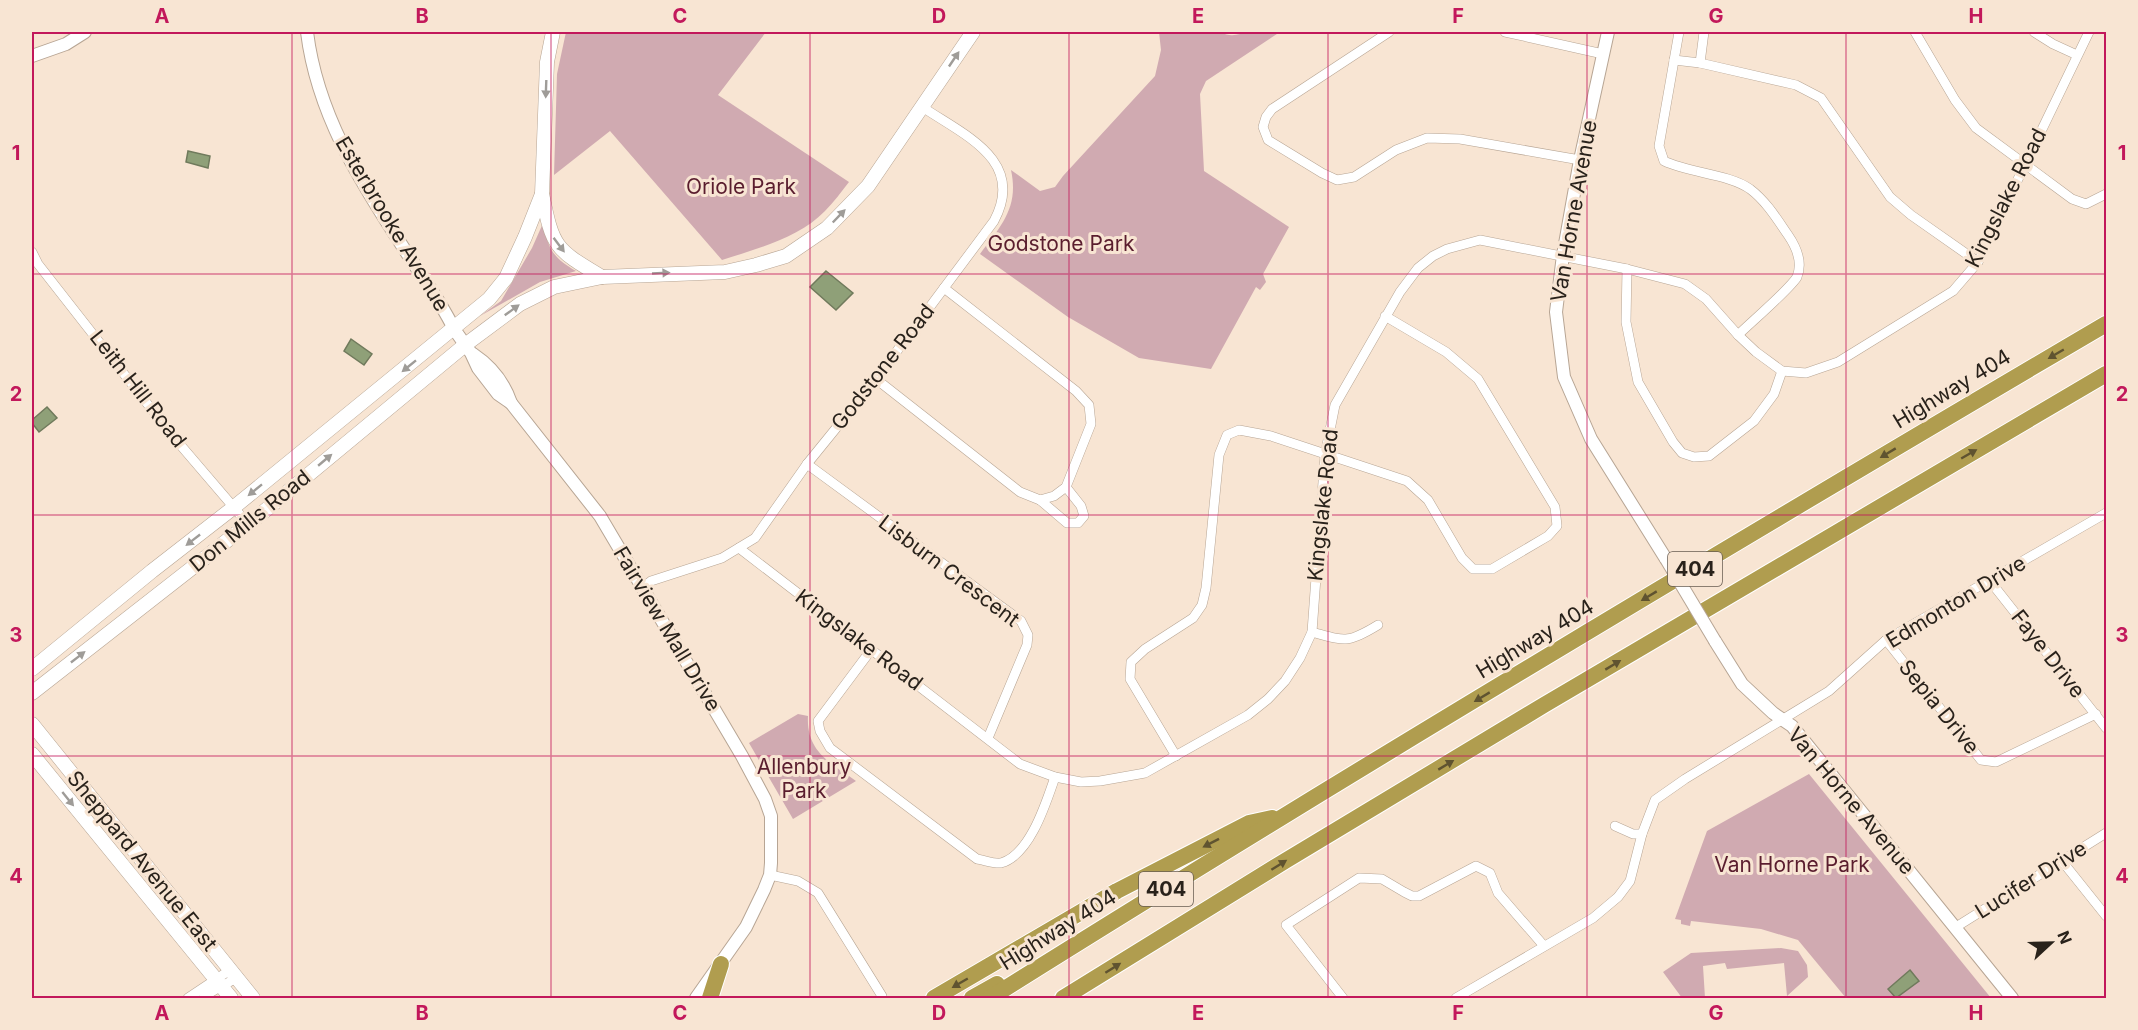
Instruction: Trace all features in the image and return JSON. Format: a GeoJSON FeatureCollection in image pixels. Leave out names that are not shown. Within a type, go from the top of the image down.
{"type":"FeatureCollection","features":[{"type":"Feature","properties":{"kind":"highway","name":"Highway 404"},"geometry":{"type":"LineString","coordinates":[[990,999],[1285,816],[2106,324]]}},
{"type":"Feature","properties":{"kind":"highway","name":"404"},"geometry":{"type":"LineString","coordinates":[[1063,999],[1285,861],[1544,705],[2106,374]]}},
{"type":"Feature","properties":{"kind":"highway"},"geometry":{"type":"LineString","coordinates":[[934,999],[1117,891],[1249,823],[1285,816]]}},
{"type":"Feature","properties":{"kind":"highway"},"geometry":{"type":"LineString","coordinates":[[972,999],[1016,973],[1048,963]]}},
{"type":"Feature","properties":{"kind":"highway"},"geometry":{"type":"LineString","coordinates":[[710,999],[721,964]]}},
{"type":"Feature","properties":{"kind":"main road"},"geometry":{"type":"LineString","coordinates":[[553,32],[548,62],[542,194],[549,229],[560,249],[571,259],[602,277]]}},
{"type":"Feature","properties":{"kind":"main road","name":"Don Mills Road"},"geometry":{"type":"LineString","coordinates":[[32,693],[468,349],[520,304],[554,287],[602,277],[724,272],[756,265],[786,256],[827,228],[868,186],[973,32]]}},
{"type":"Feature","properties":{"kind":"main road","name":"Don Mills Road"},"geometry":{"type":"LineString","coordinates":[[32,669],[489,299],[506,278],[542,194]]}},
{"type":"Feature","properties":{"kind":"main road","name":"Sheppard Avenue East"},"geometry":{"type":"LineString","coordinates":[[32,724],[253,999]]}},
{"type":"Feature","properties":{"kind":"main road","name":"Sheppard Avenue East"},"geometry":{"type":"LineString","coordinates":[[32,754],[223,988]]}},
{"type":"Feature","properties":{"kind":"street"},"geometry":{"type":"LineString","coordinates":[[32,56],[66,44],[85,32]]}},
{"type":"Feature","properties":{"kind":"street","name":"Esterbrooke Avenue"},"geometry":{"type":"LineString","coordinates":[[307,32],[317,79],[329,116],[351,165],[468,349]]}},
{"type":"Feature","properties":{"kind":"street"},"geometry":{"type":"LineString","coordinates":[[1389,32],[1272,109],[1263,127],[1268,140],[1337,180],[1354,177],[1396,150],[1427,138],[1460,139],[1580,160]]}},
{"type":"Feature","properties":{"kind":"street"},"geometry":{"type":"LineString","coordinates":[[1505,32],[1603,54]]}},
{"type":"Feature","properties":{"kind":"street","name":"Van Horne Avenue"},"geometry":{"type":"LineString","coordinates":[[1608,32],[1580,160],[1563,255],[1556,312],[1564,377],[1591,439],[1742,684],[1791,726],[2013,999]]}},
{"type":"Feature","properties":{"kind":"street"},"geometry":{"type":"LineString","coordinates":[[1678,32],[1659,146],[1664,161],[1679,168],[1720,177],[1749,188],[1766,204],[1795,246],[1800,266],[1796,280],[1738,335]]}},
{"type":"Feature","properties":{"kind":"street"},"geometry":{"type":"LineString","coordinates":[[1700,63],[1704,32]]}},
{"type":"Feature","properties":{"kind":"street"},"geometry":{"type":"LineString","coordinates":[[1915,32],[1955,100],[1976,128],[2072,199],[2086,204],[2106,194]]}},
{"type":"Feature","properties":{"kind":"street"},"geometry":{"type":"LineString","coordinates":[[2034,32],[2078,55]]}},
{"type":"Feature","properties":{"kind":"street","name":"Kingslake Road"},"geometry":{"type":"LineString","coordinates":[[740,548],[1020,764],[1055,777],[1081,782],[1145,773],[1248,715],[1268,699],[1295,666],[1312,632],[1325,455],[1335,405],[1385,316],[1418,268],[1433,256],[1447,249],[1480,240],[1563,255],[1685,284],[1706,299],[1756,352],[1782,371],[1806,373],[1838,362],[1953,291],[1978,262],[2089,32]]}},
{"type":"Feature","properties":{"kind":"street"},"geometry":{"type":"LineString","coordinates":[[1674,60],[1700,63],[1796,85],[1821,98],[1890,197],[1911,215],[1978,262]]}},
{"type":"Feature","properties":{"kind":"street","name":"Godstone Road"},"geometry":{"type":"LineString","coordinates":[[643,587],[651,581],[722,558],[755,538],[807,464],[876,379],[994,221],[1001,205],[1001,180],[992,158],[978,142],[921,106]]}},
{"type":"Feature","properties":{"kind":"street","name":"Leith Hill Road"},"geometry":{"type":"LineString","coordinates":[[32,252],[38,264],[171,434],[248,524]]}},
{"type":"Feature","properties":{"kind":"street"},"geometry":{"type":"LineString","coordinates":[[1627,269],[1626,322],[1638,382],[1673,442],[1682,453],[1694,458],[1708,456],[1754,421],[1774,394],[1782,371]]}},
{"type":"Feature","properties":{"kind":"street"},"geometry":{"type":"LineString","coordinates":[[944,288],[1077,391],[1089,405],[1091,424],[1066,487],[1054,496],[1040,500]]}},
{"type":"Feature","properties":{"kind":"street"},"geometry":{"type":"LineString","coordinates":[[1176,756],[1130,679],[1131,662],[1145,649],[1193,618],[1202,605],[1206,588],[1219,455],[1227,435],[1239,430],[1271,435],[1407,481],[1428,500],[1462,558],[1473,569],[1492,569],[1548,536],[1557,526],[1555,507],[1478,379],[1446,352],[1385,316]]}},
{"type":"Feature","properties":{"kind":"street","name":"Fairview Mall Drive"},"geometry":{"type":"LineString","coordinates":[[468,349],[478,368],[498,394],[512,404],[600,516],[765,799],[771,816],[770,875],[746,927],[696,999]]}},
{"type":"Feature","properties":{"kind":"street"},"geometry":{"type":"LineString","coordinates":[[876,379],[1020,492],[1040,500],[1067,522],[1078,523],[1084,516],[1081,507],[1066,487]]}},
{"type":"Feature","properties":{"kind":"street","name":"Lisburn Crescent"},"geometry":{"type":"LineString","coordinates":[[807,464],[1021,621],[1028,635],[1028,645],[988,738]]}},
{"type":"Feature","properties":{"kind":"street","name":"Edmonton Drive"},"geometry":{"type":"LineString","coordinates":[[1456,999],[1593,918],[1618,897],[1630,881],[1642,834],[1655,800],[1685,779],[1829,691],[1886,640],[2105,517]]}},
{"type":"Feature","properties":{"kind":"street","name":"Faye Drive"},"geometry":{"type":"LineString","coordinates":[[1990,581],[2106,728]]}},
{"type":"Feature","properties":{"kind":"street"},"geometry":{"type":"LineString","coordinates":[[1312,632],[1344,641],[1359,637],[1378,624]]}},
{"type":"Feature","properties":{"kind":"street","name":"Sepia Drive"},"geometry":{"type":"LineString","coordinates":[[1886,640],[1981,760],[1996,762],[2096,714]]}},
{"type":"Feature","properties":{"kind":"street"},"geometry":{"type":"LineString","coordinates":[[872,650],[818,721],[824,740],[830,748],[978,859],[998,863],[1012,858],[1021,850],[1042,812],[1055,777]]}},
{"type":"Feature","properties":{"kind":"street"},"geometry":{"type":"LineString","coordinates":[[1615,826],[1633,834],[1642,834]]}},
{"type":"Feature","properties":{"kind":"street","name":"Lucifer Drive"},"geometry":{"type":"LineString","coordinates":[[1956,927],[2106,833]]}},
{"type":"Feature","properties":{"kind":"street"},"geometry":{"type":"LineString","coordinates":[[2062,861],[2106,916]]}},
{"type":"Feature","properties":{"kind":"street"},"geometry":{"type":"LineString","coordinates":[[1343,999],[1286,925],[1359,878],[1382,879],[1412,896],[1419,896],[1476,866],[1490,873],[1498,892],[1544,946]]}},
{"type":"Feature","properties":{"kind":"street"},"geometry":{"type":"LineString","coordinates":[[770,875],[798,881],[818,893],[882,996]]}},
{"type":"Feature","properties":{"kind":"street"},"geometry":{"type":"LineString","coordinates":[[203,999],[209,993],[223,988],[233,974]]}},
{"type":"Feature","properties":{"kind":"street"},"geometry":{"type":"LineString","coordinates":[[188,999],[223,988]]}},
{"type":"Feature","properties":{"kind":"green space","name":"Godstone Park"},"geometry":{"type":"Polygon","coordinates":[[[1257,31],[1280,32],[1206,81],[1200,94],[1204,171],[1289,227],[1263,274],[1266,282],[1260,290],[1256,287],[1211,369],[1139,358],[1068,317],[980,254],[1002,224],[1011,205],[1013,183],[1011,170],[1040,191],[1055,187],[1155,76],[1161,50],[1159,32],[1220,32],[1232,35],[1257,31]]]}},
{"type":"Feature","properties":{"kind":"green space","name":"Oriole Park"},"geometry":{"type":"Polygon","coordinates":[[[566,32],[766,32],[718,95],[849,182],[825,211],[803,228],[749,252],[722,260],[610,131],[554,175],[557,74],[566,32]]]}},
{"type":"Feature","properties":{"kind":"green space"},"geometry":{"type":"Polygon","coordinates":[[[544,221],[552,251],[576,271],[540,282],[480,316],[501,301],[532,248],[544,221]]]}},
{"type":"Feature","properties":{"kind":"green space","name":"Allenbury Park"},"geometry":{"type":"Polygon","coordinates":[[[798,714],[808,716],[811,739],[822,755],[856,781],[793,819],[749,743],[798,714]]]}},
{"type":"Feature","properties":{"kind":"green space","name":"Van Horne Park"},"geometry":{"type":"Polygon","coordinates":[[[1809,774],[1991,998],[1846,998],[1798,940],[1761,929],[1691,921],[1690,926],[1681,924],[1681,920],[1675,919],[1707,831],[1809,774]]]}},
{"type":"Feature","properties":{"kind":"green space"},"geometry":{"type":"Polygon","coordinates":[[[1781,948],[1798,951],[1807,965],[1808,977],[1787,996],[1784,963],[1727,969],[1725,963],[1703,966],[1705,998],[1682,998],[1663,972],[1691,953],[1781,948]]]}},
{"type":"Feature","properties":{"kind":"shaded area"},"geometry":{"type":"Polygon","coordinates":[[[188,151],[210,156],[208,168],[186,162],[188,151]]]}},
{"type":"Feature","properties":{"kind":"shaded area"},"geometry":{"type":"Polygon","coordinates":[[[826,271],[853,293],[836,310],[810,287],[826,271]]]}},
{"type":"Feature","properties":{"kind":"shaded area"},"geometry":{"type":"Polygon","coordinates":[[[351,339],[372,354],[364,365],[344,351],[351,339]]]}},
{"type":"Feature","properties":{"kind":"shaded area"},"geometry":{"type":"Polygon","coordinates":[[[47,407],[57,418],[39,432],[32,420],[47,407]]]}},
{"type":"Feature","properties":{"kind":"shaded area"},"geometry":{"type":"Polygon","coordinates":[[[1910,970],[1919,981],[1896,998],[1888,989],[1910,970]]]}}]}
